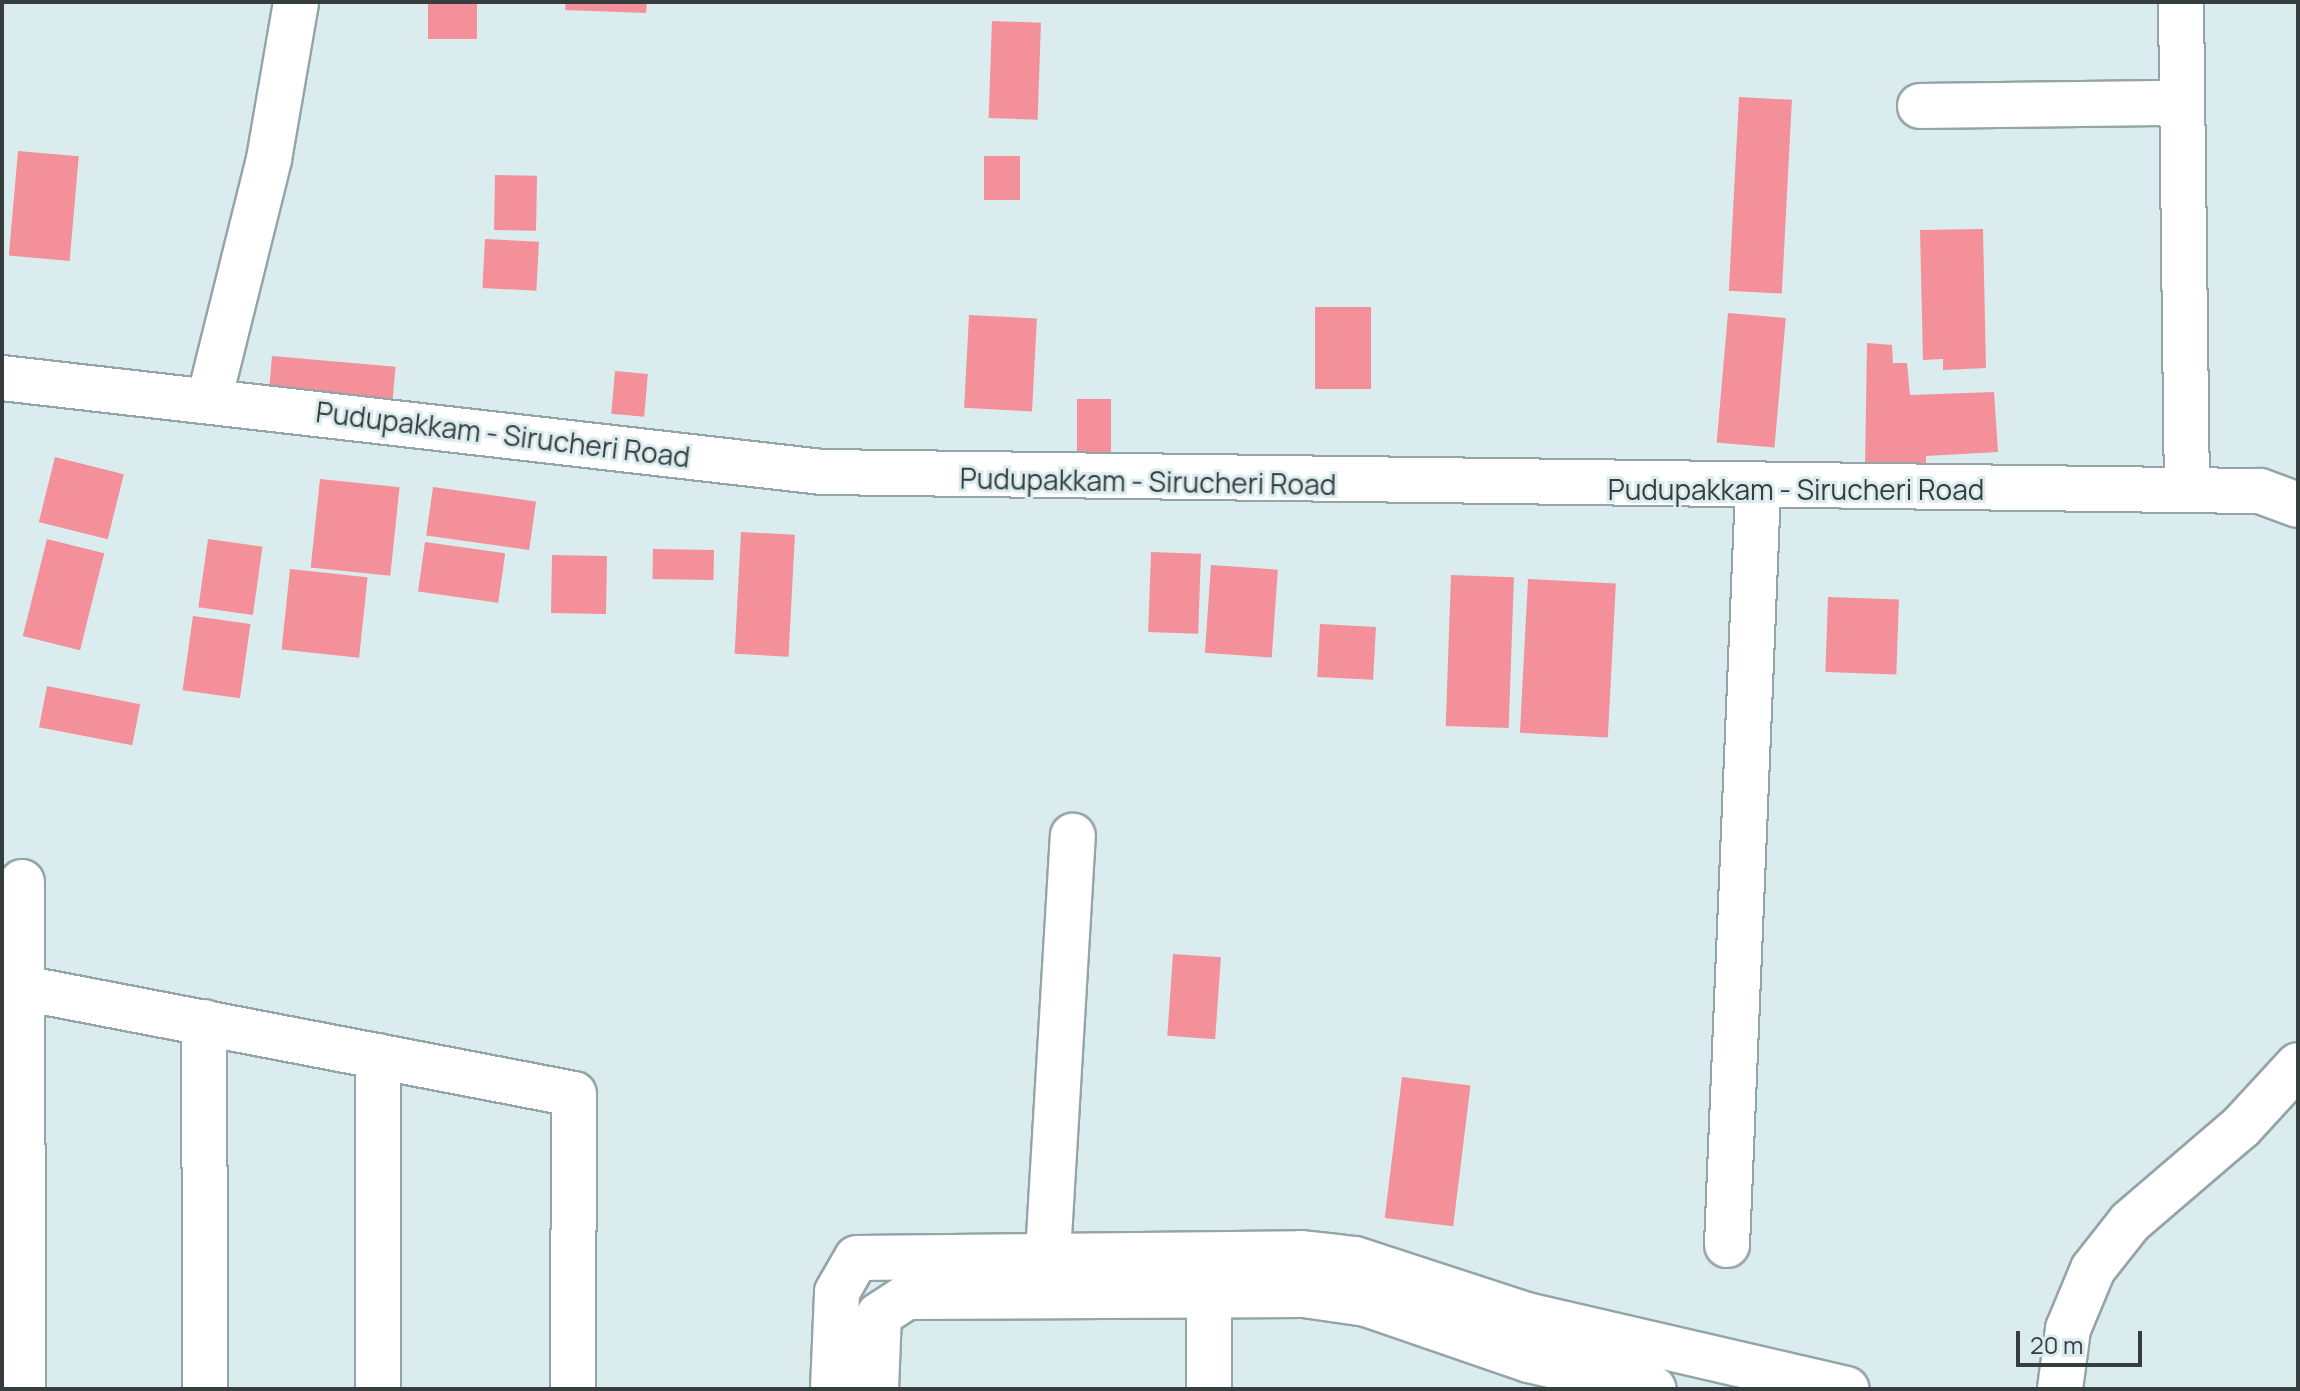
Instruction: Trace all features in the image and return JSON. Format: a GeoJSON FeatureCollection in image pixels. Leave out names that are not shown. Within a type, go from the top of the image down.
{"type":"FeatureCollection","features":[{"type":"Feature","properties":{"kind":"street"},"geometry":{"type":"LineString","coordinates":[[210,396],[269,159],[296,2]]}},
{"type":"Feature","properties":{"kind":"street"},"geometry":{"type":"LineString","coordinates":[[2181,2],[2187,490]]}},
{"type":"Feature","properties":{"kind":"street"},"geometry":{"type":"LineString","coordinates":[[1920,106],[2180,103]]}},
{"type":"Feature","properties":{"kind":"street","name":"Pudupakkam - Sirucheri Road"},"geometry":{"type":"LineString","coordinates":[[2,378],[210,396],[822,472],[1758,490],[2260,491],[2298,505]]}},
{"type":"Feature","properties":{"kind":"street"},"geometry":{"type":"LineString","coordinates":[[1727,1245],[1758,490]]}},
{"type":"Feature","properties":{"kind":"street"},"geometry":{"type":"LineString","coordinates":[[1048,1254],[1073,836]]}},
{"type":"Feature","properties":{"kind":"street"},"geometry":{"type":"LineString","coordinates":[[22,882],[12,986],[23,1389]]}},
{"type":"Feature","properties":{"kind":"street"},"geometry":{"type":"LineString","coordinates":[[12,986],[574,1094],[573,1389]]}},
{"type":"Feature","properties":{"kind":"street"},"geometry":{"type":"LineString","coordinates":[[204,1022],[205,1389]]}},
{"type":"Feature","properties":{"kind":"street"},"geometry":{"type":"LineString","coordinates":[[378,1056],[378,1389]]}},
{"type":"Feature","properties":{"kind":"street"},"geometry":{"type":"LineString","coordinates":[[2060,1389],[2068,1329],[2093,1269],[2130,1222],[2241,1127],[2298,1065]]}},
{"type":"Feature","properties":{"kind":"street"},"geometry":{"type":"LineString","coordinates":[[833,1389],[837,1292],[857,1258],[1048,1254],[1209,1275],[1337,1298],[1529,1360],[1654,1389]]}},
{"type":"Feature","properties":{"kind":"street"},"geometry":{"type":"LineString","coordinates":[[876,1389],[879,1315],[896,1300],[1209,1275],[1355,1259],[1526,1315],[1847,1389]]}},
{"type":"Feature","properties":{"kind":"street"},"geometry":{"type":"LineString","coordinates":[[1209,1275],[1209,1389]]}},
{"type":"Feature","properties":{"kind":"building"},"geometry":{"type":"Polygon","coordinates":[[[428,2],[477,2],[477,39],[428,39],[428,2]]]}},
{"type":"Feature","properties":{"kind":"building"},"geometry":{"type":"Polygon","coordinates":[[[566,2],[647,2],[646,13],[565,10],[566,2]]]}},
{"type":"Feature","properties":{"kind":"building"},"geometry":{"type":"Polygon","coordinates":[[[992,21],[1041,23],[1038,120],[989,118],[992,21]]]}},
{"type":"Feature","properties":{"kind":"building"},"geometry":{"type":"Polygon","coordinates":[[[1739,97],[1792,100],[1782,294],[1729,291],[1739,97]]]}},
{"type":"Feature","properties":{"kind":"building"},"geometry":{"type":"Polygon","coordinates":[[[18,151],[79,156],[70,261],[9,256],[18,151]]]}},
{"type":"Feature","properties":{"kind":"building"},"geometry":{"type":"Polygon","coordinates":[[[984,156],[1020,156],[1020,200],[984,200],[984,156]]]}},
{"type":"Feature","properties":{"kind":"building"},"geometry":{"type":"Polygon","coordinates":[[[495,175],[537,176],[536,231],[494,230],[495,175]]]}},
{"type":"Feature","properties":{"kind":"building"},"geometry":{"type":"Polygon","coordinates":[[[1983,229],[1986,368],[1943,370],[1943,359],[1923,360],[1920,230],[1983,229]]]}},
{"type":"Feature","properties":{"kind":"building"},"geometry":{"type":"Polygon","coordinates":[[[485,239],[539,242],[536,291],[482,288],[485,239]]]}},
{"type":"Feature","properties":{"kind":"building"},"geometry":{"type":"Polygon","coordinates":[[[1315,307],[1371,307],[1371,389],[1315,389],[1315,307]]]}},
{"type":"Feature","properties":{"kind":"building"},"geometry":{"type":"Polygon","coordinates":[[[1728,313],[1786,318],[1774,448],[1717,443],[1728,313]]]}},
{"type":"Feature","properties":{"kind":"building"},"geometry":{"type":"Polygon","coordinates":[[[969,315],[1037,319],[1032,411],[964,408],[969,315]]]}},
{"type":"Feature","properties":{"kind":"building"},"geometry":{"type":"Polygon","coordinates":[[[1867,343],[1892,345],[1893,363],[1907,363],[1910,395],[1994,392],[1998,452],[1926,456],[1926,470],[1865,469],[1867,343]]]}},
{"type":"Feature","properties":{"kind":"building"},"geometry":{"type":"Polygon","coordinates":[[[272,356],[396,367],[392,406],[269,395],[272,356]]]}},
{"type":"Feature","properties":{"kind":"building"},"geometry":{"type":"Polygon","coordinates":[[[615,371],[648,374],[644,417],[611,414],[615,371]]]}},
{"type":"Feature","properties":{"kind":"building"},"geometry":{"type":"Polygon","coordinates":[[[1077,399],[1111,399],[1111,458],[1077,458],[1077,399]]]}},
{"type":"Feature","properties":{"kind":"building"},"geometry":{"type":"Polygon","coordinates":[[[55,457],[124,474],[108,539],[39,522],[55,457]]]}},
{"type":"Feature","properties":{"kind":"building"},"geometry":{"type":"Polygon","coordinates":[[[320,479],[400,487],[390,576],[311,568],[320,479]]]}},
{"type":"Feature","properties":{"kind":"building"},"geometry":{"type":"Polygon","coordinates":[[[433,487],[536,501],[529,550],[426,536],[433,487]]]}},
{"type":"Feature","properties":{"kind":"building"},"geometry":{"type":"Polygon","coordinates":[[[741,532],[795,535],[789,657],[735,654],[741,532]]]}},
{"type":"Feature","properties":{"kind":"building"},"geometry":{"type":"Polygon","coordinates":[[[47,539],[104,553],[80,650],[23,636],[47,539]]]}},
{"type":"Feature","properties":{"kind":"building"},"geometry":{"type":"Polygon","coordinates":[[[208,539],[262,547],[253,615],[198,607],[208,539]]]}},
{"type":"Feature","properties":{"kind":"building"},"geometry":{"type":"Polygon","coordinates":[[[425,542],[505,553],[498,603],[418,592],[425,542]]]}},
{"type":"Feature","properties":{"kind":"building"},"geometry":{"type":"Polygon","coordinates":[[[653,549],[714,550],[713,580],[652,579],[653,549]]]}},
{"type":"Feature","properties":{"kind":"building"},"geometry":{"type":"Polygon","coordinates":[[[1151,552],[1201,554],[1198,634],[1148,632],[1151,552]]]}},
{"type":"Feature","properties":{"kind":"building"},"geometry":{"type":"Polygon","coordinates":[[[552,555],[607,556],[606,614],[551,613],[552,555]]]}},
{"type":"Feature","properties":{"kind":"building"},"geometry":{"type":"Polygon","coordinates":[[[1211,565],[1278,570],[1272,657],[1205,653],[1211,565]]]}},
{"type":"Feature","properties":{"kind":"building"},"geometry":{"type":"Polygon","coordinates":[[[290,569],[368,577],[359,658],[282,650],[290,569]]]}},
{"type":"Feature","properties":{"kind":"building"},"geometry":{"type":"Polygon","coordinates":[[[1451,575],[1514,577],[1509,728],[1446,726],[1451,575]]]}},
{"type":"Feature","properties":{"kind":"building"},"geometry":{"type":"Polygon","coordinates":[[[1528,579],[1616,584],[1608,737],[1520,733],[1528,579]]]}},
{"type":"Feature","properties":{"kind":"building"},"geometry":{"type":"Polygon","coordinates":[[[1828,597],[1899,599],[1896,674],[1825,672],[1828,597]]]}},
{"type":"Feature","properties":{"kind":"building"},"geometry":{"type":"Polygon","coordinates":[[[193,616],[250,624],[240,698],[183,690],[193,616]]]}},
{"type":"Feature","properties":{"kind":"building"},"geometry":{"type":"Polygon","coordinates":[[[1320,624],[1376,627],[1373,680],[1317,677],[1320,624]]]}},
{"type":"Feature","properties":{"kind":"building"},"geometry":{"type":"Polygon","coordinates":[[[47,686],[140,704],[132,745],[39,727],[47,686]]]}},
{"type":"Feature","properties":{"kind":"building"},"geometry":{"type":"Polygon","coordinates":[[[1173,954],[1221,957],[1215,1039],[1167,1036],[1173,954]]]}},
{"type":"Feature","properties":{"kind":"building"},"geometry":{"type":"Polygon","coordinates":[[[1402,1077],[1470,1085],[1453,1226],[1385,1218],[1402,1077]]]}}]}
